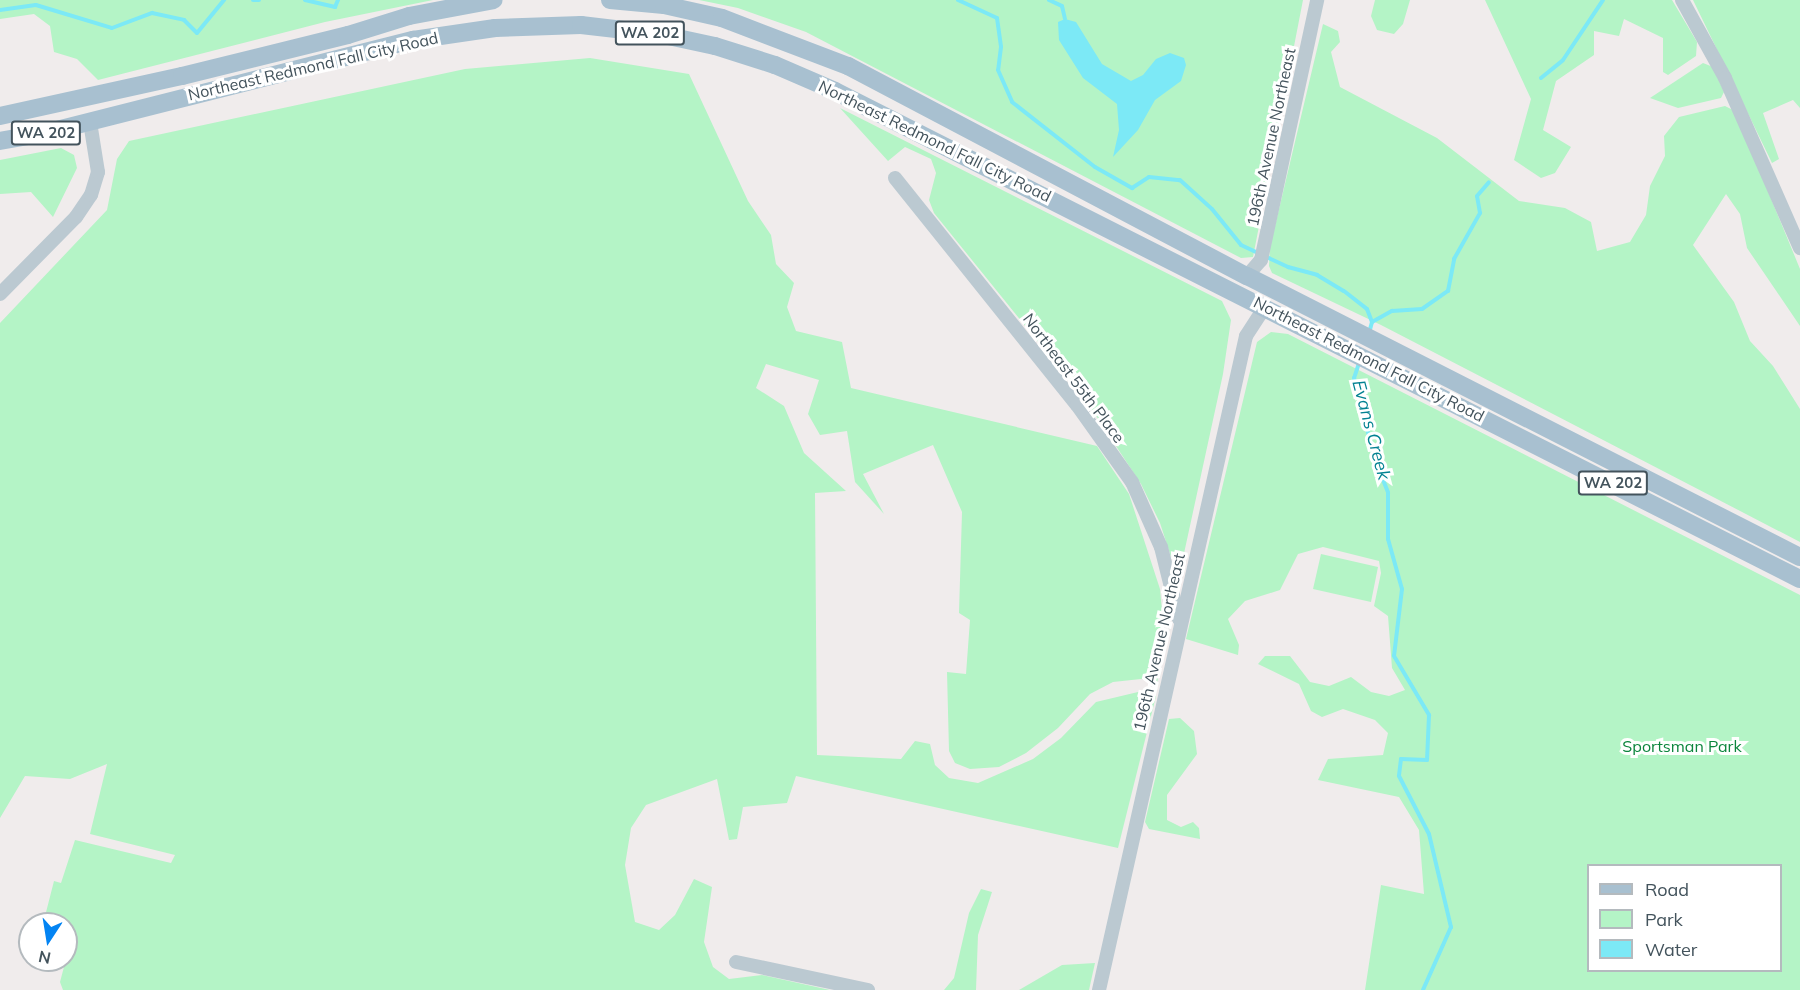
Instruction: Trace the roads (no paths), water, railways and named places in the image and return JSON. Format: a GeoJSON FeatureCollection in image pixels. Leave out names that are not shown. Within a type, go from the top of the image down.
{"type":"FeatureCollection","features":[{"type":"Feature","properties":{"kind":"main road","name":"Northeast Redmond Fall City Road"},"geometry":{"type":"LineString","coordinates":[[0,116],[85,99],[348,35],[409,16],[494,0]]}},
{"type":"Feature","properties":{"kind":"main road","name":"Northeast Redmond Fall City Road"},"geometry":{"type":"LineString","coordinates":[[610,0],[664,5],[722,18],[848,66],[1247,276],[1800,556]]}},
{"type":"Feature","properties":{"kind":"main road","name":"Northeast Redmond Fall City Road"},"geometry":{"type":"LineString","coordinates":[[0,141],[90,122],[413,40],[495,28],[581,25],[659,34],[775,65],[835,91],[1221,283],[1800,579]]}},
{"type":"Feature","properties":{"kind":"main road"},"geometry":{"type":"LineString","coordinates":[[85,99],[90,122]]}},
{"type":"Feature","properties":{"kind":"main road"},"geometry":{"type":"LineString","coordinates":[[1221,283],[1247,276]]}},
{"type":"Feature","properties":{"kind":"main road"},"geometry":{"type":"LineString","coordinates":[[1265,307],[1298,302]]}},
{"type":"Feature","properties":{"kind":"street","name":"196th Avenue Northeast"},"geometry":{"type":"LineString","coordinates":[[1247,276],[1263,253],[1317,0]]}},
{"type":"Feature","properties":{"kind":"street"},"geometry":{"type":"LineString","coordinates":[[1682,0],[1725,78],[1800,248]]}},
{"type":"Feature","properties":{"kind":"street"},"geometry":{"type":"LineString","coordinates":[[0,294],[76,217],[91,195],[98,172],[90,122]]}},
{"type":"Feature","properties":{"kind":"street","name":"Northeast 55th Place"},"geometry":{"type":"LineString","coordinates":[[895,178],[1077,405],[1131,483],[1161,547],[1180,624]]}},
{"type":"Feature","properties":{"kind":"street","name":"196th Avenue Northeast"},"geometry":{"type":"LineString","coordinates":[[1099,990],[1246,336],[1265,307]]}},
{"type":"Feature","properties":{"kind":"street"},"geometry":{"type":"LineString","coordinates":[[736,962],[867,990]]}},
{"type":"Feature","properties":{"kind":"water"},"geometry":{"type":"Polygon","coordinates":[[[1065,19],[1076,22],[1102,64],[1131,81],[1143,75],[1156,59],[1170,53],[1184,58],[1186,65],[1181,81],[1155,100],[1138,130],[1113,157],[1119,130],[1117,104],[1083,78],[1059,40],[1058,22],[1065,19]]]}},
{"type":"Feature","properties":{"kind":"waterway","name":"Evans Creek"},"geometry":{"type":"LineString","coordinates":[[0,10],[36,5],[112,28],[152,13],[184,20],[197,33],[224,0]]}},
{"type":"Feature","properties":{"kind":"waterway","name":"Evans Creek"},"geometry":{"type":"LineString","coordinates":[[253,0],[259,0]]}},
{"type":"Feature","properties":{"kind":"waterway","name":"Evans Creek"},"geometry":{"type":"LineString","coordinates":[[305,0],[335,7],[338,0]]}},
{"type":"Feature","properties":{"kind":"waterway","name":"Evans Creek"},"geometry":{"type":"LineString","coordinates":[[958,0],[997,18],[1001,47],[998,70],[1012,102],[1095,167],[1132,188],[1149,177],[1180,180],[1212,209],[1241,245],[1288,267],[1317,275],[1344,291],[1367,309],[1372,322],[1369,333]]}},
{"type":"Feature","properties":{"kind":"waterway"},"geometry":{"type":"LineString","coordinates":[[1049,0],[1062,6],[1065,19]]}},
{"type":"Feature","properties":{"kind":"waterway"},"geometry":{"type":"LineString","coordinates":[[1541,78],[1563,60],[1603,0]]}},
{"type":"Feature","properties":{"kind":"waterway"},"geometry":{"type":"LineString","coordinates":[[1372,322],[1392,311],[1422,309],[1448,291],[1454,259],[1480,213],[1477,196],[1489,182]]}},
{"type":"Feature","properties":{"kind":"waterway","name":"Evans Creek"},"geometry":{"type":"LineString","coordinates":[[1359,363],[1354,378],[1375,460],[1388,493],[1388,539],[1402,589],[1394,656],[1429,715],[1427,760],[1401,759],[1399,776],[1429,834],[1451,927],[1423,990]]}},
{"type":"Feature","properties":{"kind":"park label","name":"Sportsman Park"},"geometry":{"type":"Point","coordinates":[1682,746]}}]}
